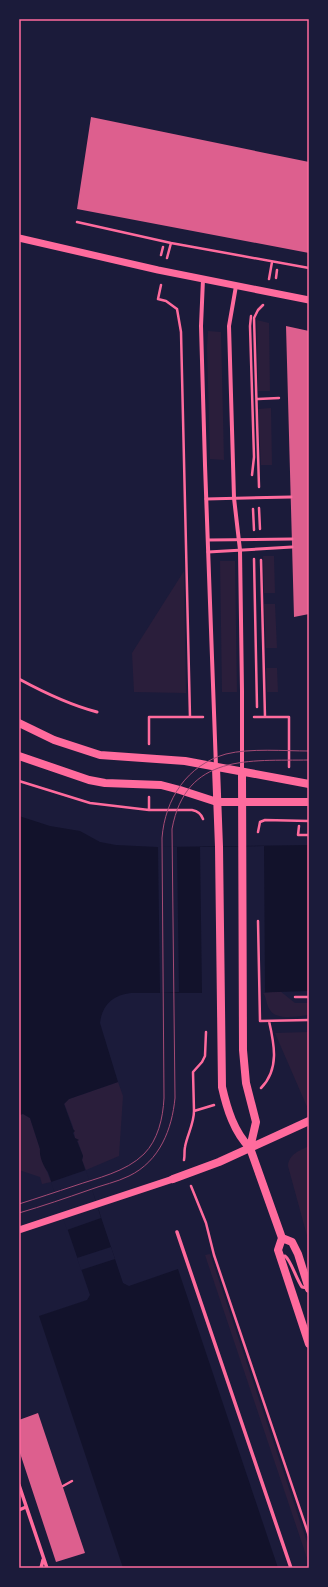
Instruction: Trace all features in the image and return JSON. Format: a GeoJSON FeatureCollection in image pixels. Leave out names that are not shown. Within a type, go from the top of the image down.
{"type":"FeatureCollection","features":[{"type":"Feature","properties":{"kind":"main road"},"geometry":{"type":"LineString","coordinates":[[19,723],[54,740],[100,756],[186,762],[309,784]]}},
{"type":"Feature","properties":{"kind":"main road"},"geometry":{"type":"LineString","coordinates":[[19,756],[89,780],[105,783],[161,785],[217,802],[309,802]]}},
{"type":"Feature","properties":{"kind":"main road"},"geometry":{"type":"LineString","coordinates":[[216,768],[219,846],[222,1086],[225,1101],[240,1138],[250,1148],[282,1238],[278,1250],[309,1344]]}},
{"type":"Feature","properties":{"kind":"main road"},"geometry":{"type":"LineString","coordinates":[[242,772],[242,993],[245,1073],[256,1122],[250,1148]]}},
{"type":"Feature","properties":{"kind":"main road"},"geometry":{"type":"LineString","coordinates":[[173,1179],[220,1162],[309,1121]]}},
{"type":"Feature","properties":{"kind":"main road"},"geometry":{"type":"LineString","coordinates":[[282,1238],[292,1242],[298,1254],[309,1289]]}},
{"type":"Feature","properties":{"kind":"street"},"geometry":{"type":"LineString","coordinates":[[19,238],[203,279],[309,300]]}},
{"type":"Feature","properties":{"kind":"street"},"geometry":{"type":"LineString","coordinates":[[203,279],[201,326],[216,768]]}},
{"type":"Feature","properties":{"kind":"street"},"geometry":{"type":"LineString","coordinates":[[236,286],[229,326],[234,498],[240,550],[242,772]]}},
{"type":"Feature","properties":{"kind":"street"},"geometry":{"type":"LineString","coordinates":[[19,1230],[173,1179]]}},
{"type":"Feature","properties":{"kind":"street"},"geometry":{"type":"LineString","coordinates":[[177,1232],[291,1568]]}},
{"type":"Feature","properties":{"kind":"street"},"geometry":{"type":"LineString","coordinates":[[19,1485],[47,1568]]}},
{"type":"Feature","properties":{"kind":"street"},"geometry":{"type":"LineString","coordinates":[[19,1510],[26,1507]]}},
{"type":"Feature","properties":{"kind":"street"},"geometry":{"type":"LineString","coordinates":[[41,1568],[44,1558]]}},
{"type":"Feature","properties":{"kind":"lane"},"geometry":{"type":"LineString","coordinates":[[206,499],[291,497]]}},
{"type":"Feature","properties":{"kind":"lane"},"geometry":{"type":"LineString","coordinates":[[208,540],[292,539]]}},
{"type":"Feature","properties":{"kind":"lane"},"geometry":{"type":"LineString","coordinates":[[208,552],[292,547]]}},
{"type":"Feature","properties":{"kind":"lane"},"geometry":{"type":"LineString","coordinates":[[19,679],[42,691],[85,709],[97,712]]}},
{"type":"Feature","properties":{"kind":"lane"},"geometry":{"type":"LineString","coordinates":[[280,1257],[285,1256],[289,1259],[296,1280],[302,1287],[309,1289]]}},
{"type":"Feature","properties":{"kind":"path"},"geometry":{"type":"LineString","coordinates":[[77,222],[171,243],[309,268]]}},
{"type":"Feature","properties":{"kind":"path"},"geometry":{"type":"LineString","coordinates":[[161,255],[163,247]]}},
{"type":"Feature","properties":{"kind":"path"},"geometry":{"type":"LineString","coordinates":[[276,278],[277,270]]}},
{"type":"Feature","properties":{"kind":"path"},"geometry":{"type":"LineString","coordinates":[[158,298],[166,301],[177,309],[181,332],[190,717]]}},
{"type":"Feature","properties":{"kind":"path"},"geometry":{"type":"LineString","coordinates":[[251,316],[250,326],[254,457],[252,475]]}},
{"type":"Feature","properties":{"kind":"path"},"geometry":{"type":"LineString","coordinates":[[258,399],[279,398]]}},
{"type":"Feature","properties":{"kind":"path"},"geometry":{"type":"LineString","coordinates":[[253,509],[254,534]]}},
{"type":"Feature","properties":{"kind":"path"},"geometry":{"type":"LineString","coordinates":[[254,553],[257,707]]}},
{"type":"Feature","properties":{"kind":"path"},"geometry":{"type":"LineString","coordinates":[[149,750],[149,717],[204,717]]}},
{"type":"Feature","properties":{"kind":"path"},"geometry":{"type":"LineString","coordinates":[[248,717],[289,717],[289,766]]}},
{"type":"Feature","properties":{"kind":"path"},"geometry":{"type":"LineString","coordinates":[[19,780],[90,802],[149,810],[196,811],[202,815],[204,824]]}},
{"type":"Feature","properties":{"kind":"path"},"geometry":{"type":"LineString","coordinates":[[149,792],[149,810]]}},
{"type":"Feature","properties":{"kind":"path"},"geometry":{"type":"LineString","coordinates":[[258,834],[260,822],[265,820],[309,821]]}},
{"type":"Feature","properties":{"kind":"path"},"geometry":{"type":"LineString","coordinates":[[299,826],[298,835],[309,835]]}},
{"type":"Feature","properties":{"kind":"path"},"geometry":{"type":"LineString","coordinates":[[259,993],[260,1021],[309,1020]]}},
{"type":"Feature","properties":{"kind":"path"},"geometry":{"type":"LineString","coordinates":[[295,997],[309,997]]}},
{"type":"Feature","properties":{"kind":"path"},"geometry":{"type":"LineString","coordinates":[[259,1090],[268,1079],[275,1060],[269,1020]]}},
{"type":"Feature","properties":{"kind":"path"},"geometry":{"type":"LineString","coordinates":[[184,1166],[185,1146],[191,1131],[194,1111],[194,1072],[205,1056]]}},
{"type":"Feature","properties":{"kind":"path"},"geometry":{"type":"LineString","coordinates":[[194,1111],[216,1104]]}},
{"type":"Feature","properties":{"kind":"path"},"geometry":{"type":"LineString","coordinates":[[190,1184],[206,1223],[214,1255],[309,1536]]}},
{"type":"Feature","properties":{"kind":"path"},"geometry":{"type":"LineString","coordinates":[[63,1486],[72,1481]]}},
{"type":"Feature","properties":{"kind":"shaded area"},"geometry":{"type":"Polygon","coordinates":[[[257,320],[269,323],[270,391],[258,391],[257,320]]]}},
{"type":"Feature","properties":{"kind":"shaded area"},"geometry":{"type":"Polygon","coordinates":[[[208,331],[221,332],[224,460],[210,459],[207,347],[208,331]]]}},
{"type":"Feature","properties":{"kind":"shaded area"},"geometry":{"type":"Polygon","coordinates":[[[271,408],[272,465],[261,465],[258,409],[271,408]]]}},
{"type":"Feature","properties":{"kind":"shaded area"},"geometry":{"type":"Polygon","coordinates":[[[263,556],[274,556],[275,593],[264,593],[263,556]]]}},
{"type":"Feature","properties":{"kind":"shaded area"},"geometry":{"type":"Polygon","coordinates":[[[220,561],[235,561],[237,692],[222,692],[220,561]]]}},
{"type":"Feature","properties":{"kind":"shaded area"},"geometry":{"type":"Polygon","coordinates":[[[184,571],[186,693],[134,692],[132,653],[184,571]]]}},
{"type":"Feature","properties":{"kind":"shaded area"},"geometry":{"type":"Polygon","coordinates":[[[264,604],[275,604],[277,648],[266,648],[264,604]]]}},
{"type":"Feature","properties":{"kind":"shaded area"},"geometry":{"type":"Polygon","coordinates":[[[266,668],[277,668],[278,692],[267,692],[266,668]]]}},
{"type":"Feature","properties":{"kind":"shaded area"},"geometry":{"type":"Polygon","coordinates":[[[19,816],[50,826],[80,831],[100,842],[116,845],[158,847],[309,845],[309,991],[242,993],[131,993],[119,996],[106,1006],[100,1023],[118,1082],[69,1099],[64,1104],[75,1131],[73,1133],[75,1138],[79,1140],[77,1141],[83,1156],[82,1160],[123,1283],[129,1286],[178,1269],[278,1568],[123,1568],[39,1316],[87,1300],[90,1295],[48,1172],[43,1165],[40,1149],[30,1118],[23,1114],[19,1115],[19,816]]]}},
{"type":"Feature","properties":{"kind":"shaded area"},"geometry":{"type":"Polygon","coordinates":[[[280,991],[295,1003],[309,1003],[309,1015],[283,1017],[273,1013],[269,1008],[263,993],[280,991]]]}},
{"type":"Feature","properties":{"kind":"shaded area"},"geometry":{"type":"Polygon","coordinates":[[[309,1032],[309,1109],[308,1109],[275,1033],[309,1032]]]}},
{"type":"Feature","properties":{"kind":"shaded area"},"geometry":{"type":"Polygon","coordinates":[[[118,1082],[123,1096],[119,1156],[86,1170],[82,1160],[83,1156],[75,1138],[73,1127],[64,1103],[69,1099],[118,1082]]]}},
{"type":"Feature","properties":{"kind":"shaded area"},"geometry":{"type":"Polygon","coordinates":[[[23,1114],[30,1118],[40,1153],[51,1182],[42,1184],[40,1177],[19,1170],[19,1115],[23,1114]]]}},
{"type":"Feature","properties":{"kind":"shaded area"},"geometry":{"type":"Polygon","coordinates":[[[309,1146],[309,1243],[288,1166],[292,1156],[298,1151],[309,1146]]]}},
{"type":"Feature","properties":{"kind":"shaded area"},"geometry":{"type":"Polygon","coordinates":[[[210,1254],[309,1548],[309,1564],[205,1255],[210,1254]]]}},
{"type":"Feature","properties":{"kind":"pier"},"geometry":{"type":"Polygon","coordinates":[[[264,846],[265,993],[202,993],[200,847],[264,846]]]}},
{"type":"Feature","properties":{"kind":"pier"},"geometry":{"type":"Polygon","coordinates":[[[158,847],[177,847],[179,992],[160,993],[158,847]]]}},
{"type":"Feature","properties":{"kind":"pier"},"geometry":{"type":"Polygon","coordinates":[[[86,1170],[101,1218],[67,1230],[51,1182],[86,1170]]]}},
{"type":"Feature","properties":{"kind":"pier"},"geometry":{"type":"Polygon","coordinates":[[[111,1247],[115,1259],[81,1270],[77,1258],[111,1247]]]}},
{"type":"Feature","properties":{"kind":"building"},"geometry":{"type":"Polygon","coordinates":[[[91,117],[309,162],[309,253],[77,209],[91,117]]]}},
{"type":"Feature","properties":{"kind":"building"},"geometry":{"type":"Polygon","coordinates":[[[286,326],[309,331],[309,614],[294,617],[286,326]]]}},
{"type":"Feature","properties":{"kind":"building"},"geometry":{"type":"Polygon","coordinates":[[[38,1413],[85,1553],[56,1562],[19,1450],[19,1420],[38,1413]]]}},
{"type":"Feature","properties":{"kind":"tram line"},"geometry":{"type":"LineString","coordinates":[[19,1204],[120,1170],[144,1154],[153,1142],[159,1128],[164,1098],[162,838],[168,810],[173,797],[180,786],[189,775],[200,766],[212,759],[226,754],[256,750],[309,751]]}},
{"type":"Feature","properties":{"kind":"tram line"},"geometry":{"type":"LineString","coordinates":[[19,1213],[114,1182],[140,1170],[156,1153],[167,1132],[171,1121],[175,1098],[172,829],[179,804],[191,786],[206,774],[223,766],[243,762],[309,760]]}}]}
